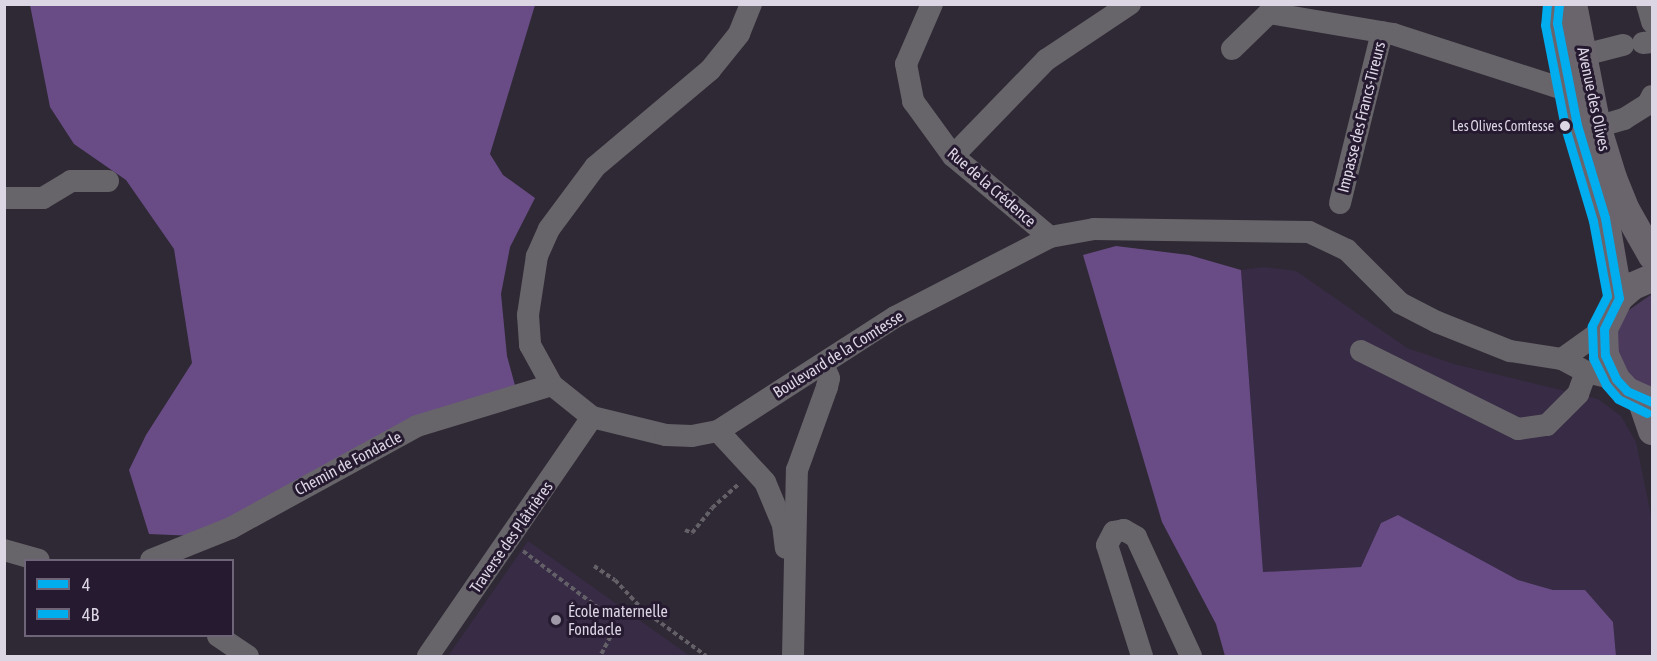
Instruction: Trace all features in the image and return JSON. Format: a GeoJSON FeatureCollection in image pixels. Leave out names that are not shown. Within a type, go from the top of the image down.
{"type":"FeatureCollection","features":[{"type":"Feature","properties":{"kind":"main road","name":"Avenue des Olives"},"geometry":{"type":"LineString","coordinates":[[1559,4],[1557,24],[1574,58],[1619,298]]}},
{"type":"Feature","properties":{"kind":"main road","name":"Avenue des Olives"},"geometry":{"type":"LineString","coordinates":[[1573,4],[1574,58],[1570,91],[1626,210],[1653,256]]}},
{"type":"Feature","properties":{"kind":"main road"},"geometry":{"type":"LineString","coordinates":[[1653,278],[1633,286],[1619,298],[1604,328],[1605,355],[1616,379],[1647,401],[1653,431]]}},
{"type":"Feature","properties":{"kind":"street","name":"Boulevard de la Comtesse"},"geometry":{"type":"LineString","coordinates":[[751,4],[739,34],[710,70],[595,167],[549,230],[537,256],[528,315],[531,345],[552,385],[592,417],[666,435],[692,436],[718,430],[895,317],[1050,237],[1125,229],[1310,232],[1347,250],[1400,303],[1437,322],[1510,351],[1562,359],[1586,372],[1616,379]]}},
{"type":"Feature","properties":{"kind":"street","name":"Rue de la Crédence"},"geometry":{"type":"LineString","coordinates":[[932,4],[906,64],[907,86],[913,101],[953,156],[1050,237]]}},
{"type":"Feature","properties":{"kind":"street"},"geometry":{"type":"LineString","coordinates":[[953,156],[1046,60],[1130,4]]}},
{"type":"Feature","properties":{"kind":"street"},"geometry":{"type":"LineString","coordinates":[[1647,4],[1653,22]]}},
{"type":"Feature","properties":{"kind":"street","name":"Impasse des Francs-Tireurs"},"geometry":{"type":"LineString","coordinates":[[1232,49],[1269,13],[1382,32],[1570,91]]}},
{"type":"Feature","properties":{"kind":"street","name":"Impasse des Francs-Tireurs"},"geometry":{"type":"LineString","coordinates":[[1340,203],[1382,32]]}},
{"type":"Feature","properties":{"kind":"street"},"geometry":{"type":"LineString","coordinates":[[1574,58],[1639,44]]}},
{"type":"Feature","properties":{"kind":"street"},"geometry":{"type":"LineString","coordinates":[[1588,129],[1624,119],[1648,104],[1652,96]]}},
{"type":"Feature","properties":{"kind":"street"},"geometry":{"type":"LineString","coordinates":[[4,198],[43,198],[71,181],[108,182]]}},
{"type":"Feature","properties":{"kind":"street"},"geometry":{"type":"LineString","coordinates":[[1562,359],[1604,328]]}},
{"type":"Feature","properties":{"kind":"street"},"geometry":{"type":"LineString","coordinates":[[1361,351],[1518,429],[1548,425],[1578,394],[1586,372]]}},
{"type":"Feature","properties":{"kind":"street"},"geometry":{"type":"LineString","coordinates":[[793,657],[797,470],[827,387],[829,378],[823,364]]}},
{"type":"Feature","properties":{"kind":"street","name":"Chemin de Fondacle"},"geometry":{"type":"LineString","coordinates":[[156,559],[231,528],[417,426],[552,385]]}},
{"type":"Feature","properties":{"kind":"street","name":"Traverse des Plâtrières"},"geometry":{"type":"LineString","coordinates":[[428,657],[592,417]]}},
{"type":"Feature","properties":{"kind":"street"},"geometry":{"type":"LineString","coordinates":[[718,430],[765,482],[783,525],[794,600]]}},
{"type":"Feature","properties":{"kind":"street"},"geometry":{"type":"LineString","coordinates":[[1142,657],[1107,545],[1114,532],[1124,530],[1136,537],[1191,657]]}},
{"type":"Feature","properties":{"kind":"street"},"geometry":{"type":"LineString","coordinates":[[4,550],[33,559]]}},
{"type":"Feature","properties":{"kind":"street"},"geometry":{"type":"LineString","coordinates":[[219,637],[248,657]]}},
{"type":"Feature","properties":{"kind":"path"},"geometry":{"type":"LineString","coordinates":[[685,530],[692,533],[711,508],[736,489],[745,475],[732,468],[742,456]]}},
{"type":"Feature","properties":{"kind":"path"},"geometry":{"type":"LineString","coordinates":[[508,540],[612,618],[615,630],[600,657]]}},
{"type":"Feature","properties":{"kind":"path"},"geometry":{"type":"LineString","coordinates":[[594,566],[615,580],[643,609],[706,657]]}},
{"type":"Feature","properties":{"kind":"shaded area"},"geometry":{"type":"Polygon","coordinates":[[[30,5],[535,5],[490,154],[503,175],[535,198],[510,247],[501,294],[507,356],[516,389],[196,536],[149,534],[129,470],[146,435],[192,363],[174,249],[126,180],[74,144],[50,107],[30,5]]]}},
{"type":"Feature","properties":{"kind":"shaded area"},"geometry":{"type":"Polygon","coordinates":[[[1116,246],[1189,255],[1241,270],[1263,572],[1361,567],[1381,523],[1398,515],[1518,580],[1553,590],[1585,590],[1613,622],[1616,656],[1225,656],[1216,624],[1162,522],[1083,255],[1116,246]]]}},
{"type":"Feature","properties":{"kind":"shaded area"},"geometry":{"type":"Polygon","coordinates":[[[1264,267],[1296,271],[1407,348],[1454,364],[1598,399],[1621,416],[1636,442],[1652,520],[1652,655],[1616,656],[1613,622],[1585,590],[1553,590],[1518,580],[1398,515],[1381,523],[1361,567],[1263,572],[1241,270],[1264,267]]]}},
{"type":"Feature","properties":{"kind":"shaded area"},"geometry":{"type":"Polygon","coordinates":[[[1652,294],[1652,391],[1638,384],[1620,364],[1616,337],[1626,312],[1652,294]]]}},
{"type":"Feature","properties":{"kind":"shaded area","name":"École maternelle Fondacle"},"geometry":{"type":"Polygon","coordinates":[[[528,541],[690,656],[448,656],[528,541]]]}},
{"type":"Feature","properties":{"kind":"transit line","name":"4B"},"geometry":{"type":"LineString","coordinates":[[1547,4],[1545,25],[1565,127],[1593,221],[1607,296],[1592,326],[1593,358],[1606,385],[1618,399],[1647,413]]}},
{"type":"Feature","properties":{"kind":"transit line","name":"4"},"geometry":{"type":"LineString","coordinates":[[1559,4],[1557,23],[1577,125],[1605,218],[1619,298],[1604,329],[1605,355],[1616,379],[1627,391],[1652,402]]}},
{"type":"Feature","properties":{"kind":"place","name":"Les Olives Comtesse"},"geometry":{"type":"Point","coordinates":[1565,126]}},
{"type":"Feature","properties":{"kind":"place","name":"École maternelle Fondacle"},"geometry":{"type":"Point","coordinates":[556,620]}}]}
